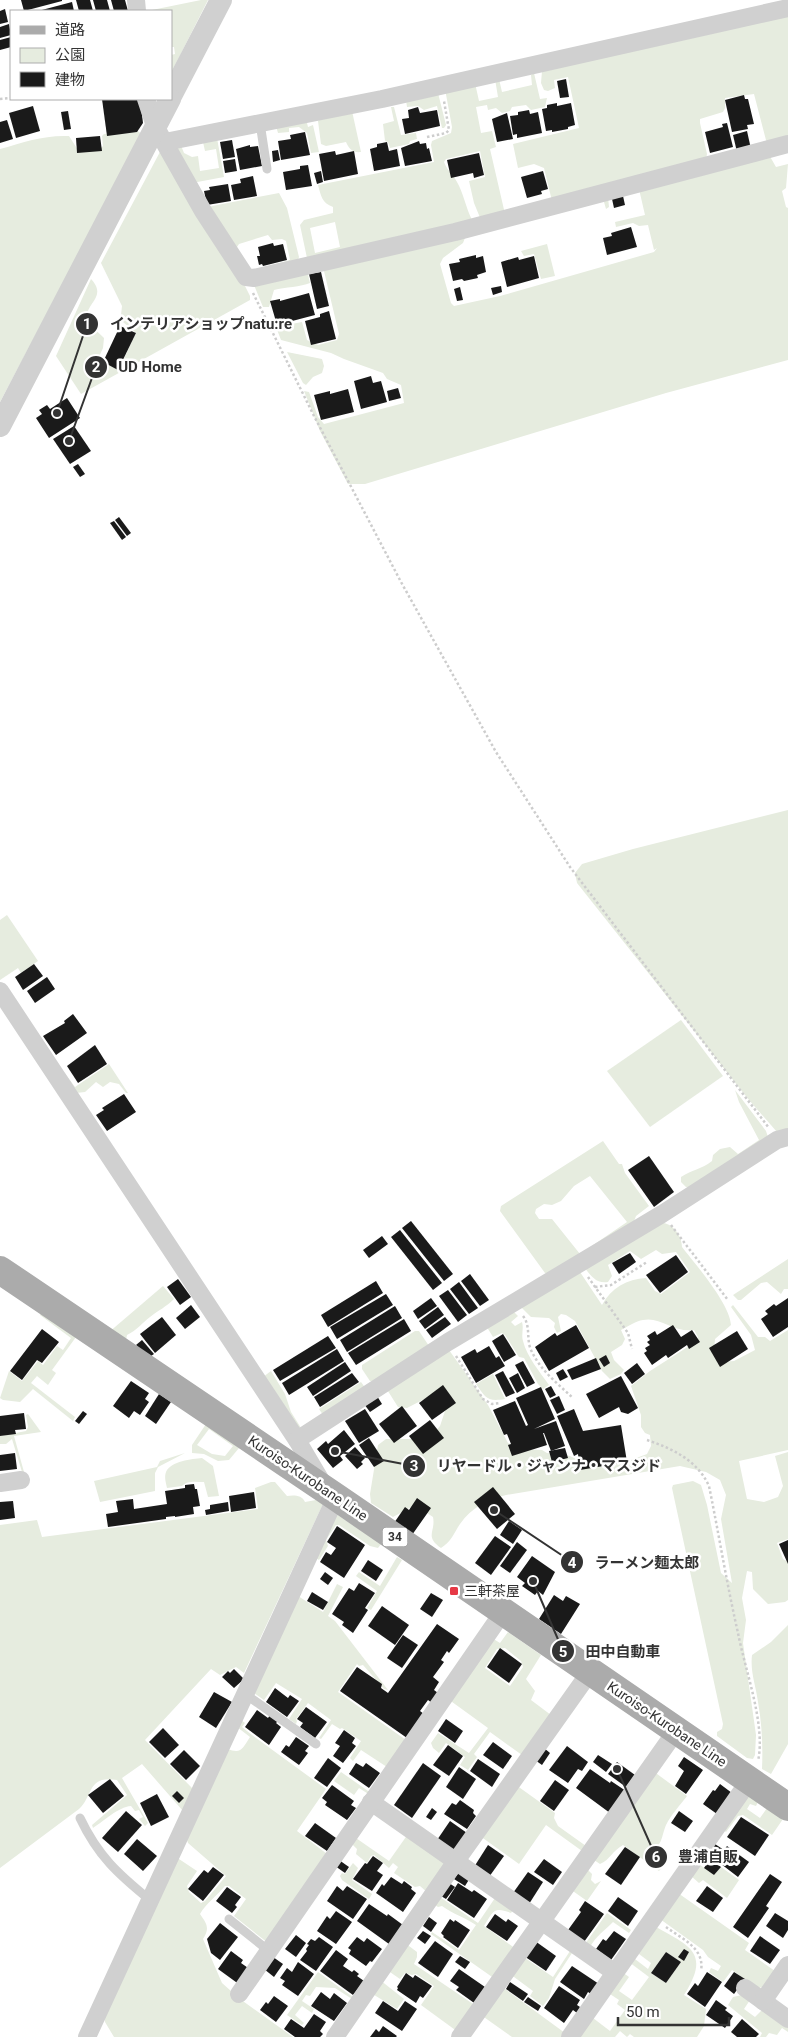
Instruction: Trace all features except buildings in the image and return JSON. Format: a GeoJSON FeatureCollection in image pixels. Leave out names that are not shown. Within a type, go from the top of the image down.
{"type":"FeatureCollection","features":[{"type":"Feature","properties":{"kind":"main road","name":"Kuroiso-Kurobane Line"},"geometry":{"type":"LineString","coordinates":[[0,1270],[332,1494],[788,1807]]}},
{"type":"Feature","properties":{"kind":"street"},"geometry":{"type":"LineString","coordinates":[[172,93],[221,0]]}},
{"type":"Feature","properties":{"kind":"street"},"geometry":{"type":"LineString","coordinates":[[160,134],[260,123],[440,86],[788,8]]}},
{"type":"Feature","properties":{"kind":"street"},"geometry":{"type":"LineString","coordinates":[[146,100],[160,134],[204,211],[246,277],[254,278],[456,232],[788,144]]}},
{"type":"Feature","properties":{"kind":"street"},"geometry":{"type":"LineString","coordinates":[[0,426],[160,134],[169,100]]}},
{"type":"Feature","properties":{"kind":"street"},"geometry":{"type":"LineString","coordinates":[[0,991],[332,1494],[246,1694],[86,2037]]}},
{"type":"Feature","properties":{"kind":"street"},"geometry":{"type":"LineString","coordinates":[[296,1440],[448,1342],[662,1214],[783,1138]]}},
{"type":"Feature","properties":{"kind":"street"},"geometry":{"type":"LineString","coordinates":[[0,1483],[21,1480]]}},
{"type":"Feature","properties":{"kind":"street"},"geometry":{"type":"LineString","coordinates":[[239,1994],[503,1612]]}},
{"type":"Feature","properties":{"kind":"street"},"geometry":{"type":"LineString","coordinates":[[335,2037],[456,1861],[590,1672]]}},
{"type":"Feature","properties":{"kind":"street"},"geometry":{"type":"LineString","coordinates":[[460,2037],[676,1731]]}},
{"type":"Feature","properties":{"kind":"street"},"geometry":{"type":"LineString","coordinates":[[570,2037],[749,1781]]}},
{"type":"Feature","properties":{"kind":"street"},"geometry":{"type":"LineString","coordinates":[[371,1802],[614,1972]]}},
{"type":"Feature","properties":{"kind":"street"},"geometry":{"type":"LineString","coordinates":[[764,2002],[788,1965]]}},
{"type":"Feature","properties":{"kind":"street"},"geometry":{"type":"LineString","coordinates":[[745,1988],[788,2019]]}},
{"type":"Feature","properties":{"kind":"lane"},"geometry":{"type":"LineString","coordinates":[[260,123],[267,169]]}},
{"type":"Feature","properties":{"kind":"lane"},"geometry":{"type":"LineString","coordinates":[[246,1694],[316,1744]]}},
{"type":"Feature","properties":{"kind":"lane"},"geometry":{"type":"LineString","coordinates":[[80,1818],[108,1863],[150,1900]]}},
{"type":"Feature","properties":{"kind":"lane"},"geometry":{"type":"LineString","coordinates":[[229,1919],[269,1950]]}},
{"type":"Feature","properties":{"kind":"path"},"geometry":{"type":"LineString","coordinates":[[427,138],[446,133],[449,130],[440,86]]}},
{"type":"Feature","properties":{"kind":"path"},"geometry":{"type":"LineString","coordinates":[[246,277],[332,451],[401,582],[496,752],[570,867],[783,1138]]}},
{"type":"Feature","properties":{"kind":"path"},"geometry":{"type":"LineString","coordinates":[[662,1214],[728,1300]]}},
{"type":"Feature","properties":{"kind":"path"},"geometry":{"type":"LineString","coordinates":[[595,1287],[611,1285],[647,1262]]}},
{"type":"Feature","properties":{"kind":"path"},"geometry":{"type":"LineString","coordinates":[[578,1264],[628,1333],[632,1349]]}},
{"type":"Feature","properties":{"kind":"path"},"geometry":{"type":"LineString","coordinates":[[513,1303],[526,1320],[530,1348],[542,1369],[573,1398]]}},
{"type":"Feature","properties":{"kind":"path"},"geometry":{"type":"LineString","coordinates":[[448,1342],[483,1399],[492,1404],[500,1403]]}},
{"type":"Feature","properties":{"kind":"path"},"geometry":{"type":"LineString","coordinates":[[647,1440],[671,1448],[695,1465],[709,1486],[738,1634],[754,1700],[759,1734],[757,1768],[749,1781]]}},
{"type":"Feature","properties":{"kind":"path"},"geometry":{"type":"LineString","coordinates":[[652,1918],[697,1950],[702,1963],[701,1971]]}},
{"type":"Feature","properties":{"kind":"green space"},"geometry":{"type":"Polygon","coordinates":[[[208,0],[172,71],[172,55],[175,54],[174,47],[172,47],[172,10],[152,10],[208,0]]]}},
{"type":"Feature","properties":{"kind":"green space"},"geometry":{"type":"Polygon","coordinates":[[[788,13],[788,139],[767,144],[754,94],[725,98],[723,112],[700,119],[707,154],[706,159],[552,201],[544,168],[534,164],[518,168],[513,144],[579,128],[568,77],[554,80],[555,88],[548,91],[544,90],[541,83],[542,71],[788,13]]]}},
{"type":"Feature","properties":{"kind":"green space"},"geometry":{"type":"Polygon","coordinates":[[[534,73],[540,99],[547,98],[545,107],[531,110],[526,105],[512,107],[510,111],[502,113],[496,108],[488,110],[487,105],[476,107],[481,133],[492,131],[496,147],[490,149],[505,214],[481,220],[474,203],[469,181],[485,177],[480,151],[446,159],[444,162],[459,186],[472,220],[463,243],[443,258],[440,264],[451,303],[454,306],[500,296],[654,252],[657,248],[654,250],[648,225],[639,226],[633,223],[616,227],[615,222],[645,215],[639,189],[608,197],[609,207],[606,209],[602,195],[768,153],[776,167],[788,164],[786,188],[782,191],[786,207],[788,208],[788,360],[666,393],[365,484],[348,484],[320,431],[304,391],[309,392],[318,417],[324,424],[404,403],[401,385],[387,379],[383,373],[331,353],[281,340],[276,327],[302,322],[307,340],[318,345],[337,340],[339,334],[323,267],[307,258],[300,225],[304,220],[333,213],[333,207],[324,201],[318,185],[434,162],[432,141],[451,133],[452,127],[445,89],[475,83],[479,101],[498,97],[495,79],[499,79],[502,92],[532,85],[531,75],[534,73]],[[335,222],[310,228],[315,253],[340,247],[335,222]]]}},
{"type":"Feature","properties":{"kind":"green space"},"geometry":{"type":"Polygon","coordinates":[[[438,93],[446,125],[444,128],[442,128],[437,106],[424,110],[418,106],[407,107],[406,100],[438,93]]]}},
{"type":"Feature","properties":{"kind":"green space"},"geometry":{"type":"Polygon","coordinates":[[[391,107],[394,107],[401,135],[416,133],[417,139],[410,141],[409,144],[390,148],[388,142],[385,141],[383,124],[394,121],[391,107]]]}},
{"type":"Feature","properties":{"kind":"green space"},"geometry":{"type":"Polygon","coordinates":[[[352,111],[361,152],[352,150],[346,142],[326,146],[321,144],[318,121],[321,117],[352,111]]]}},
{"type":"Feature","properties":{"kind":"green space"},"geometry":{"type":"Polygon","coordinates":[[[306,119],[308,127],[313,125],[319,152],[311,153],[307,133],[299,127],[289,128],[289,132],[278,133],[276,126],[306,119]]]}},
{"type":"Feature","properties":{"kind":"green space"},"geometry":{"type":"Polygon","coordinates":[[[136,130],[142,134],[0,402],[0,149],[34,140],[69,136],[78,150],[100,149],[103,146],[102,136],[104,134],[136,130]]]}},
{"type":"Feature","properties":{"kind":"green space"},"geometry":{"type":"Polygon","coordinates":[[[217,138],[224,177],[192,183],[175,144],[180,143],[184,153],[192,157],[198,156],[200,171],[219,168],[216,149],[205,151],[203,142],[217,138]]]}},
{"type":"Feature","properties":{"kind":"green space"},"geometry":{"type":"Polygon","coordinates":[[[161,150],[240,276],[250,296],[250,300],[81,394],[56,356],[91,279],[96,286],[97,292],[87,317],[89,323],[104,338],[103,348],[97,361],[119,369],[136,333],[123,322],[121,315],[122,306],[101,263],[161,150]]]}},
{"type":"Feature","properties":{"kind":"green space"},"geometry":{"type":"Polygon","coordinates":[[[279,193],[287,208],[299,257],[297,263],[250,271],[290,260],[286,241],[282,239],[272,240],[268,235],[239,244],[233,249],[207,207],[279,193]]]}},
{"type":"Feature","properties":{"kind":"green space"},"geometry":{"type":"Polygon","coordinates":[[[547,244],[555,276],[541,279],[534,254],[524,256],[521,251],[547,244]]]}},
{"type":"Feature","properties":{"kind":"green space"},"geometry":{"type":"Polygon","coordinates":[[[307,271],[310,283],[274,290],[269,307],[263,307],[254,285],[307,271]]]}},
{"type":"Feature","properties":{"kind":"green space"},"geometry":{"type":"Polygon","coordinates":[[[287,352],[322,359],[324,366],[322,373],[313,377],[306,385],[303,383],[287,352]]]}},
{"type":"Feature","properties":{"kind":"green space"},"geometry":{"type":"Polygon","coordinates":[[[788,810],[788,1133],[777,1132],[749,1100],[577,883],[575,873],[582,864],[633,849],[788,810]]]}},
{"type":"Feature","properties":{"kind":"green space"},"geometry":{"type":"Polygon","coordinates":[[[7,915],[38,961],[21,973],[18,968],[0,980],[0,920],[7,915]]]}},
{"type":"Feature","properties":{"kind":"green space"},"geometry":{"type":"Polygon","coordinates":[[[681,1020],[723,1076],[650,1127],[607,1071],[681,1020]]]}},
{"type":"Feature","properties":{"kind":"green space"},"geometry":{"type":"Polygon","coordinates":[[[109,1064],[128,1093],[119,1084],[110,1082],[103,1087],[96,1082],[85,1092],[76,1093],[63,1073],[75,1087],[109,1064]]]}},
{"type":"Feature","properties":{"kind":"green space"},"geometry":{"type":"Polygon","coordinates":[[[735,1090],[766,1131],[768,1137],[694,1188],[686,1187],[681,1182],[681,1177],[712,1161],[713,1155],[720,1149],[730,1147],[738,1154],[759,1140],[739,1102],[735,1090]]]}},
{"type":"Feature","properties":{"kind":"green space"},"geometry":{"type":"Polygon","coordinates":[[[603,1141],[619,1164],[622,1164],[625,1173],[649,1206],[636,1216],[633,1224],[550,1275],[545,1273],[500,1211],[501,1206],[603,1141]],[[590,1176],[574,1186],[561,1201],[552,1205],[544,1204],[536,1209],[535,1213],[539,1219],[552,1219],[580,1254],[627,1222],[590,1176]]]}},
{"type":"Feature","properties":{"kind":"green space"},"geometry":{"type":"Polygon","coordinates":[[[663,1223],[671,1226],[677,1232],[681,1239],[682,1247],[725,1306],[731,1325],[715,1339],[714,1350],[721,1362],[734,1361],[755,1350],[751,1335],[731,1307],[733,1305],[758,1337],[765,1337],[770,1341],[788,1330],[788,1450],[739,1461],[747,1499],[764,1502],[778,1497],[783,1486],[775,1456],[788,1452],[788,1539],[777,1543],[783,1559],[788,1562],[788,1600],[768,1604],[753,1589],[752,1572],[747,1571],[742,1598],[746,1620],[743,1643],[756,1735],[753,1759],[747,1758],[717,1736],[717,1732],[722,1729],[723,1724],[672,1488],[673,1485],[693,1481],[701,1485],[721,1573],[732,1583],[721,1519],[726,1495],[720,1480],[706,1472],[680,1466],[506,1495],[486,1502],[470,1513],[450,1540],[441,1548],[432,1537],[433,1517],[415,1505],[393,1517],[371,1503],[370,1494],[378,1445],[386,1439],[429,1439],[440,1426],[447,1405],[438,1392],[407,1408],[398,1407],[386,1388],[449,1350],[488,1405],[508,1443],[521,1449],[542,1450],[547,1453],[570,1456],[576,1459],[583,1467],[631,1460],[647,1454],[651,1446],[650,1435],[645,1433],[641,1427],[641,1415],[631,1386],[650,1371],[697,1341],[698,1337],[694,1330],[680,1329],[649,1319],[637,1322],[621,1330],[625,1339],[622,1345],[611,1352],[614,1360],[624,1370],[621,1374],[610,1379],[602,1371],[575,1321],[561,1314],[558,1317],[561,1331],[557,1333],[554,1327],[555,1323],[549,1318],[531,1317],[518,1304],[578,1269],[602,1305],[615,1289],[632,1280],[646,1278],[655,1291],[661,1294],[690,1272],[676,1252],[662,1254],[656,1250],[641,1259],[630,1251],[608,1265],[612,1276],[608,1282],[596,1280],[583,1266],[663,1223]]]}},
{"type":"Feature","properties":{"kind":"green space"},"geometry":{"type":"Polygon","coordinates":[[[788,1259],[788,1289],[784,1289],[781,1294],[767,1282],[761,1283],[741,1300],[738,1300],[733,1295],[788,1259]]]}},
{"type":"Feature","properties":{"kind":"green space"},"geometry":{"type":"Polygon","coordinates":[[[163,1286],[174,1299],[171,1302],[127,1335],[126,1340],[108,1333],[163,1286]]]}},
{"type":"Feature","properties":{"kind":"green space"},"geometry":{"type":"Polygon","coordinates":[[[511,1309],[518,1316],[511,1322],[515,1326],[522,1322],[522,1339],[527,1353],[549,1385],[543,1389],[538,1384],[524,1358],[519,1357],[505,1335],[502,1333],[493,1337],[485,1324],[511,1309]]]}},
{"type":"Feature","properties":{"kind":"green space"},"geometry":{"type":"Polygon","coordinates":[[[41,1313],[76,1337],[52,1370],[56,1373],[48,1385],[37,1376],[31,1383],[75,1417],[73,1421],[33,1389],[20,1402],[0,1398],[9,1371],[22,1381],[38,1361],[43,1365],[57,1346],[63,1350],[71,1338],[40,1315],[41,1313]]]}},
{"type":"Feature","properties":{"kind":"green space"},"geometry":{"type":"Polygon","coordinates":[[[415,1331],[419,1331],[429,1346],[377,1382],[370,1381],[362,1369],[362,1365],[415,1331]]]}},
{"type":"Feature","properties":{"kind":"green space"},"geometry":{"type":"Polygon","coordinates":[[[271,1371],[285,1394],[291,1412],[301,1428],[297,1428],[263,1377],[271,1371]]]}},
{"type":"Feature","properties":{"kind":"green space"},"geometry":{"type":"Polygon","coordinates":[[[493,1374],[505,1399],[494,1400],[488,1398],[476,1384],[493,1374]]]}},
{"type":"Feature","properties":{"kind":"green space"},"geometry":{"type":"Polygon","coordinates":[[[361,1382],[366,1389],[323,1415],[319,1409],[361,1382]]]}},
{"type":"Feature","properties":{"kind":"green space"},"geometry":{"type":"Polygon","coordinates":[[[28,1414],[41,1432],[14,1436],[24,1472],[22,1472],[12,1439],[6,1444],[0,1444],[0,1436],[26,1431],[28,1427],[26,1415],[28,1414]]]}},
{"type":"Feature","properties":{"kind":"green space"},"geometry":{"type":"Polygon","coordinates":[[[206,1424],[239,1448],[229,1460],[218,1461],[204,1454],[192,1453],[192,1445],[206,1424]],[[209,1429],[197,1445],[212,1454],[225,1456],[233,1446],[209,1429]]]}},
{"type":"Feature","properties":{"kind":"green space"},"geometry":{"type":"Polygon","coordinates":[[[185,1453],[158,1467],[155,1473],[155,1491],[100,1502],[94,1481],[157,1467],[160,1461],[185,1453]]]}},
{"type":"Feature","properties":{"kind":"green space"},"geometry":{"type":"Polygon","coordinates":[[[202,1458],[213,1466],[219,1496],[208,1497],[204,1482],[189,1482],[182,1486],[167,1488],[165,1476],[172,1465],[182,1461],[202,1458]]]}},
{"type":"Feature","properties":{"kind":"green space"},"geometry":{"type":"Polygon","coordinates":[[[275,1482],[287,1496],[300,1497],[305,1502],[316,1500],[323,1504],[244,1673],[236,1667],[220,1675],[211,1669],[145,1740],[193,1789],[183,1811],[142,1764],[122,1778],[148,1823],[145,1826],[139,1819],[143,1817],[139,1810],[135,1811],[131,1806],[116,1812],[93,1828],[92,1825],[127,1795],[117,1780],[101,1780],[92,1787],[84,1804],[79,1809],[0,1868],[0,1525],[37,1520],[42,1537],[258,1509],[255,1488],[275,1482]]]}},
{"type":"Feature","properties":{"kind":"green space"},"geometry":{"type":"Polygon","coordinates":[[[336,1514],[381,1544],[378,1548],[370,1546],[339,1525],[336,1525],[326,1540],[328,1546],[319,1560],[316,1558],[336,1514]]]}},
{"type":"Feature","properties":{"kind":"green space"},"geometry":{"type":"Polygon","coordinates":[[[397,1557],[402,1560],[371,1610],[367,1608],[377,1591],[356,1576],[359,1572],[380,1586],[397,1557]]]}},
{"type":"Feature","properties":{"kind":"green space"},"geometry":{"type":"Polygon","coordinates":[[[337,1584],[343,1587],[328,1616],[335,1621],[388,1690],[384,1689],[363,1665],[359,1666],[357,1664],[338,1692],[406,1740],[387,1767],[361,1750],[353,1761],[350,1758],[361,1741],[342,1728],[340,1729],[332,1724],[321,1739],[319,1738],[331,1720],[308,1703],[296,1719],[296,1724],[289,1719],[302,1699],[276,1683],[264,1700],[254,1693],[298,1596],[323,1612],[337,1584]]]}},
{"type":"Feature","properties":{"kind":"green space"},"geometry":{"type":"Polygon","coordinates":[[[788,1625],[788,1744],[771,1774],[762,1769],[761,1727],[752,1673],[752,1655],[771,1642],[788,1625]]]}},
{"type":"Feature","properties":{"kind":"green space"},"geometry":{"type":"Polygon","coordinates":[[[508,1632],[541,1655],[526,1679],[535,1691],[531,1700],[551,1715],[522,1755],[490,1732],[474,1754],[477,1757],[468,1770],[460,1765],[465,1757],[446,1743],[439,1753],[433,1748],[431,1743],[438,1733],[469,1753],[488,1728],[448,1699],[492,1638],[500,1643],[508,1632]],[[505,1648],[497,1649],[485,1668],[510,1686],[523,1667],[521,1661],[505,1648]]]}},
{"type":"Feature","properties":{"kind":"green space"},"geometry":{"type":"Polygon","coordinates":[[[240,1719],[245,1723],[242,1727],[326,1789],[297,1831],[327,1854],[268,1943],[234,1916],[246,1899],[229,1886],[225,1886],[205,1906],[200,1914],[207,1926],[203,1939],[222,1983],[240,1999],[293,2037],[114,2037],[105,2022],[103,2014],[176,1857],[197,1871],[187,1886],[189,1892],[201,1903],[205,1901],[226,1876],[188,1843],[186,1837],[227,1749],[239,1751],[250,1737],[237,1727],[240,1719]]]}},
{"type":"Feature","properties":{"kind":"green space"},"geometry":{"type":"Polygon","coordinates":[[[653,1771],[687,1796],[668,1821],[659,1844],[648,1852],[665,1864],[659,1871],[623,1845],[600,1864],[594,1860],[653,1771]]]}},
{"type":"Feature","properties":{"kind":"green space"},"geometry":{"type":"Polygon","coordinates":[[[341,1772],[371,1793],[370,1795],[359,1788],[354,1795],[334,1781],[341,1772]]]}},
{"type":"Feature","properties":{"kind":"green space"},"geometry":{"type":"Polygon","coordinates":[[[516,1785],[555,1813],[554,1818],[558,1826],[586,1846],[582,1851],[546,1825],[519,1864],[480,1836],[516,1785]]]}},
{"type":"Feature","properties":{"kind":"green space"},"geometry":{"type":"Polygon","coordinates":[[[747,1794],[758,1802],[756,1806],[750,1804],[747,1809],[760,1818],[767,1808],[783,1819],[772,1835],[743,1815],[738,1816],[726,1832],[722,1829],[747,1794]]]}},
{"type":"Feature","properties":{"kind":"green space"},"geometry":{"type":"Polygon","coordinates":[[[408,1834],[449,1863],[428,1893],[420,1886],[415,1887],[394,1873],[398,1867],[393,1863],[389,1868],[374,1855],[371,1856],[367,1863],[356,1854],[357,1849],[351,1843],[353,1836],[389,1861],[408,1834]]]}},
{"type":"Feature","properties":{"kind":"green space"},"geometry":{"type":"Polygon","coordinates":[[[353,1863],[358,1868],[352,1880],[372,1894],[369,1899],[342,1880],[340,1876],[342,1873],[345,1874],[353,1863]]]}},
{"type":"Feature","properties":{"kind":"green space"},"geometry":{"type":"Polygon","coordinates":[[[699,1864],[714,1875],[721,1867],[739,1880],[727,1898],[703,1880],[699,1883],[691,1876],[699,1864]]]}},
{"type":"Feature","properties":{"kind":"green space"},"geometry":{"type":"Polygon","coordinates":[[[588,1870],[592,1874],[591,1880],[595,1884],[601,1881],[587,1901],[570,1889],[588,1870]]]}},
{"type":"Feature","properties":{"kind":"green space"},"geometry":{"type":"Polygon","coordinates":[[[678,1893],[749,1943],[745,1950],[775,1971],[764,1987],[757,1988],[732,1970],[723,1982],[709,1972],[711,1968],[718,1971],[721,1966],[708,1957],[703,1950],[660,1919],[678,1893]]]}},
{"type":"Feature","properties":{"kind":"green space"},"geometry":{"type":"Polygon","coordinates":[[[437,1895],[478,1923],[497,1895],[515,1907],[511,1913],[497,1910],[489,1917],[484,1926],[516,1949],[495,1979],[431,1934],[432,1932],[459,1950],[476,1925],[442,1906],[438,1907],[432,1903],[437,1895]]]}},
{"type":"Feature","properties":{"kind":"green space"},"geometry":{"type":"Polygon","coordinates":[[[607,1913],[631,1930],[629,1933],[613,1922],[590,1947],[585,1944],[607,1913]]]}},
{"type":"Feature","properties":{"kind":"green space"},"geometry":{"type":"Polygon","coordinates":[[[653,1925],[686,1945],[692,1951],[696,1959],[696,1968],[684,1995],[706,2009],[704,2026],[697,2037],[634,2037],[630,2034],[627,2037],[620,2031],[615,2037],[575,2037],[631,1956],[648,1969],[651,1963],[635,1951],[653,1925]],[[666,1952],[651,1973],[666,1983],[681,1962],[666,1952]],[[629,1962],[622,1972],[629,1977],[619,1991],[632,2000],[649,1977],[629,1962]],[[610,1994],[593,2018],[610,2031],[625,2010],[617,2004],[619,2000],[610,1994]]]}},
{"type":"Feature","properties":{"kind":"green space"},"geometry":{"type":"Polygon","coordinates":[[[405,1943],[417,1952],[414,1964],[476,2006],[458,2032],[421,2005],[434,1986],[416,1974],[405,1973],[400,1979],[387,1970],[405,1943]]]}},
{"type":"Feature","properties":{"kind":"green space"},"geometry":{"type":"Polygon","coordinates":[[[570,1951],[572,1953],[555,1979],[549,1998],[543,2006],[530,1996],[533,1991],[510,1974],[522,1956],[553,1977],[570,1951]]]}},
{"type":"Feature","properties":{"kind":"green space"},"geometry":{"type":"Polygon","coordinates":[[[318,1972],[353,1997],[352,1999],[335,1988],[316,1987],[310,1996],[306,1995],[302,2001],[314,2009],[312,2013],[302,2006],[295,2015],[304,2023],[302,2025],[287,2015],[318,1972]]]}},
{"type":"Feature","properties":{"kind":"green space"},"geometry":{"type":"Polygon","coordinates":[[[380,1980],[404,1999],[397,2009],[371,1993],[380,1980]]]}},
{"type":"Feature","properties":{"kind":"green space"},"geometry":{"type":"Polygon","coordinates":[[[501,1986],[565,2033],[563,2037],[512,2037],[481,2015],[501,1986]]]}},
{"type":"Feature","properties":{"kind":"green space"},"geometry":{"type":"Polygon","coordinates":[[[742,1995],[750,2000],[744,2009],[755,2017],[763,2009],[788,2026],[788,2032],[782,2028],[777,2035],[769,2033],[766,2037],[760,2037],[762,2033],[728,2005],[733,1997],[742,1995]]]}},
{"type":"Feature","properties":{"kind":"place","name":"インテリアショップnatu:re"},"geometry":{"type":"Point","coordinates":[57,413]}},
{"type":"Feature","properties":{"kind":"place","name":"UD Home"},"geometry":{"type":"Point","coordinates":[69,441]}},
{"type":"Feature","properties":{"kind":"place","name":"リヤードル・ジャンナ・マスジド"},"geometry":{"type":"Point","coordinates":[335,1451]}},
{"type":"Feature","properties":{"kind":"place","name":"ラーメン麺太郎"},"geometry":{"type":"Point","coordinates":[494,1510]}},
{"type":"Feature","properties":{"kind":"place","name":"田中自動車"},"geometry":{"type":"Point","coordinates":[533,1581]}},
{"type":"Feature","properties":{"kind":"place","name":"三軒茶屋"},"geometry":{"type":"Point","coordinates":[454,1591]}},
{"type":"Feature","properties":{"kind":"place","name":"豊浦自販"},"geometry":{"type":"Point","coordinates":[617,1769]}}]}
